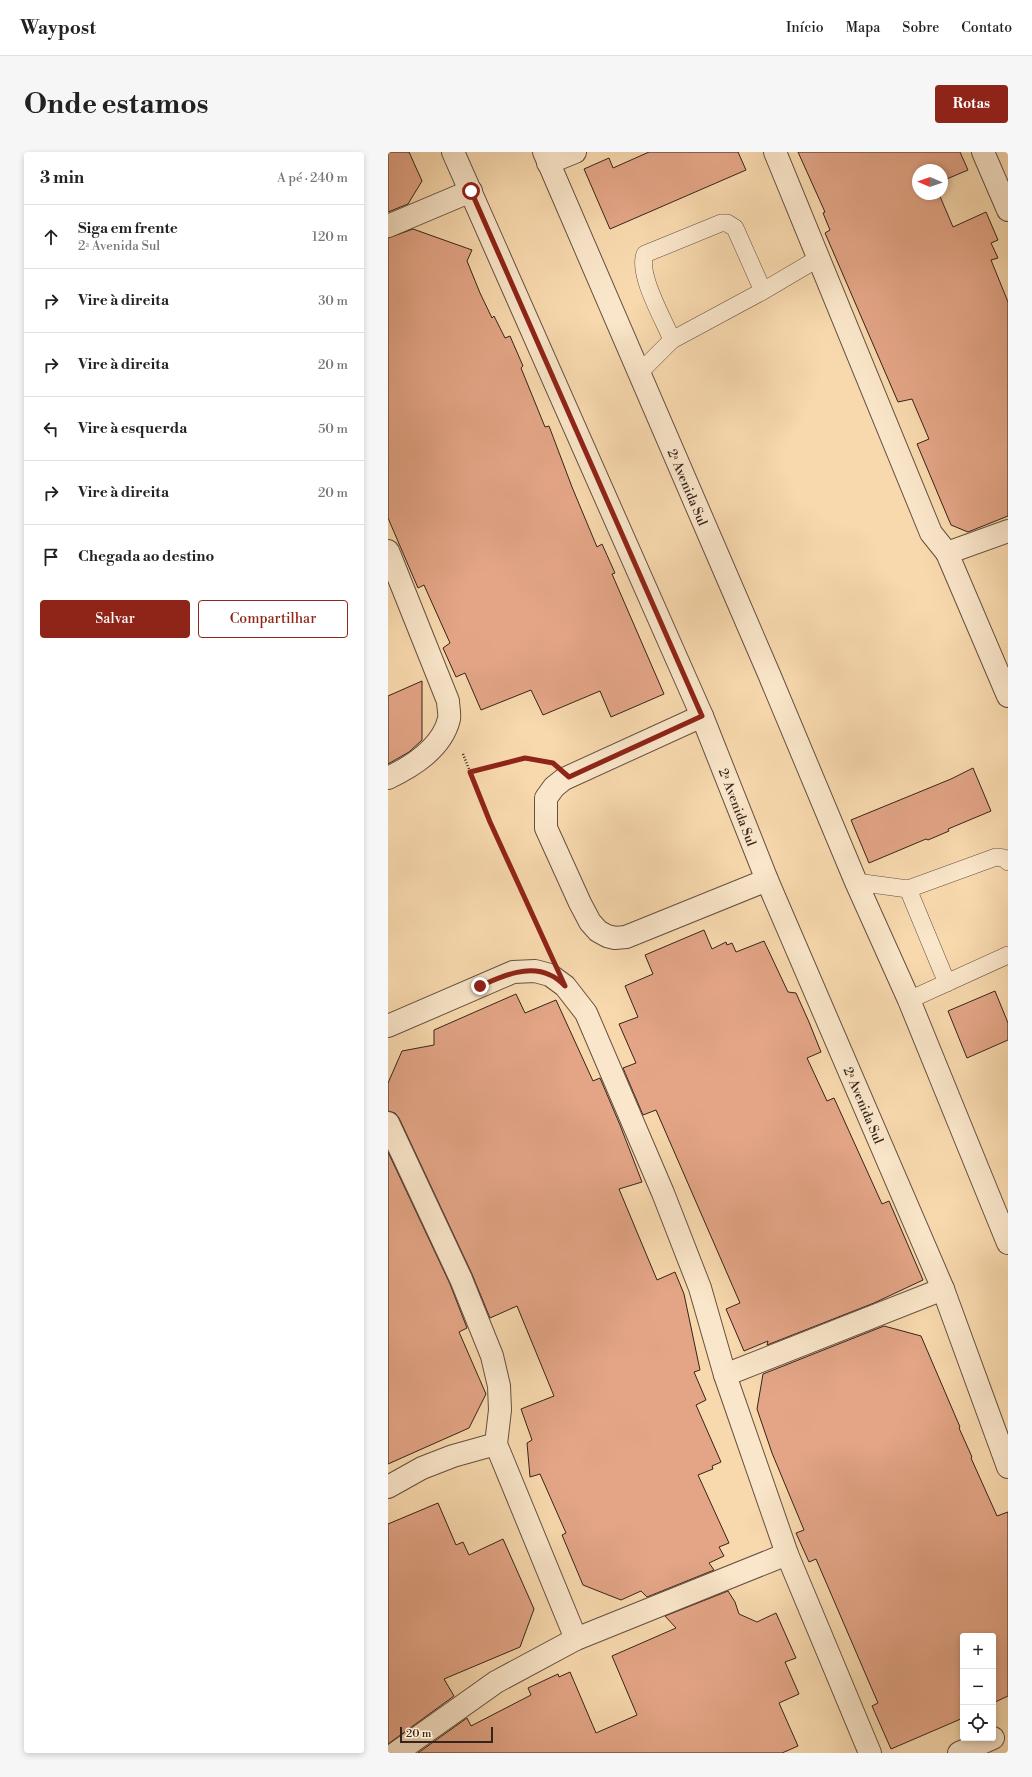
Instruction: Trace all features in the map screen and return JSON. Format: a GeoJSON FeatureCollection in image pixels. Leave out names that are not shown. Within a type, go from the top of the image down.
{"type":"FeatureCollection","features":[{"type":"Feature","properties":{"kind":"street","name":"2ᵃ Avenida Sul"},"geometry":{"type":"LineString","coordinates":[[454,152],[702,716],[767,880],[943,1289],[1008,1467]]}},
{"type":"Feature","properties":{"kind":"street"},"geometry":{"type":"LineString","coordinates":[[546,158],[575,152]]}},
{"type":"Feature","properties":{"kind":"street"},"geometry":{"type":"LineString","coordinates":[[775,152],[931,533],[947,553],[1008,696]]}},
{"type":"Feature","properties":{"kind":"street"},"geometry":{"type":"LineString","coordinates":[[983,152],[1008,210]]}},
{"type":"Feature","properties":{"kind":"street","name":"2ᵃ Avenida Sul"},"geometry":{"type":"LineString","coordinates":[[546,158],[908,1000],[1008,1243]]}},
{"type":"Feature","properties":{"kind":"street"},"geometry":{"type":"LineString","coordinates":[[388,226],[471,191]]}},
{"type":"Feature","properties":{"kind":"street"},"geometry":{"type":"LineString","coordinates":[[947,553],[1008,531]]}},
{"type":"Feature","properties":{"kind":"street"},"geometry":{"type":"LineString","coordinates":[[388,551],[448,700],[449,718],[444,733],[436,745],[420,760],[388,778]]}},
{"type":"Feature","properties":{"kind":"street"},"geometry":{"type":"LineString","coordinates":[[702,716],[569,777],[554,787],[546,798],[546,828],[590,922],[598,931],[615,938],[626,936],[767,880]]}},
{"type":"Feature","properties":{"kind":"street"},"geometry":{"type":"LineString","coordinates":[[388,1026],[513,972],[535,971],[550,975],[565,986],[586,1013],[663,1194],[700,1288],[725,1375],[787,1554],[870,1753]]}},
{"type":"Feature","properties":{"kind":"street"},"geometry":{"type":"LineString","coordinates":[[388,1123],[461,1279],[492,1356],[499,1386],[500,1410],[496,1444],[576,1639]]}},
{"type":"Feature","properties":{"kind":"street"},"geometry":{"type":"LineString","coordinates":[[725,1375],[943,1289]]}},
{"type":"Feature","properties":{"kind":"street"},"geometry":{"type":"LineString","coordinates":[[388,1487],[422,1468],[453,1456],[496,1444]]}},
{"type":"Feature","properties":{"kind":"street"},"geometry":{"type":"LineString","coordinates":[[396,1753],[496,1682],[576,1639],[787,1554]]}},
{"type":"Feature","properties":{"kind":"street"},"geometry":{"type":"LineString","coordinates":[[996,1737],[1008,1731]]}},
{"type":"Feature","properties":{"kind":"street"},"geometry":{"type":"LineString","coordinates":[[959,1753],[986,1741]]}},
{"type":"Feature","properties":{"kind":"lane"},"geometry":{"type":"LineString","coordinates":[[672,340],[643,270],[642,261],[645,254],[721,223],[727,223],[735,228],[763,291]]}},
{"type":"Feature","properties":{"kind":"lane"},"geometry":{"type":"LineString","coordinates":[[639,373],[672,340],[763,291],[818,258]]}},
{"type":"Feature","properties":{"kind":"lane"},"geometry":{"type":"LineString","coordinates":[[856,882],[908,889],[996,857],[1004,858],[1008,862]]}},
{"type":"Feature","properties":{"kind":"lane"},"geometry":{"type":"LineString","coordinates":[[908,889],[947,983]]}},
{"type":"Feature","properties":{"kind":"lane"},"geometry":{"type":"LineString","coordinates":[[908,1000],[1008,955]]}},
{"type":"Feature","properties":{"kind":"path"},"geometry":{"type":"LineString","coordinates":[[449,718],[490,822],[565,986]]}},
{"type":"Feature","properties":{"kind":"path"},"geometry":{"type":"LineString","coordinates":[[470,772],[525,758],[553,763],[569,777]]}},
{"type":"Feature","properties":{"kind":"building"},"geometry":{"type":"Polygon","coordinates":[[[388,152],[409,152],[422,181],[408,204],[388,212],[388,152]]]}},
{"type":"Feature","properties":{"kind":"building"},"geometry":{"type":"Polygon","coordinates":[[[649,152],[738,152],[746,170],[610,229],[584,169],[609,158],[613,168],[649,152]]]}},
{"type":"Feature","properties":{"kind":"building"},"geometry":{"type":"Polygon","coordinates":[[[798,152],[960,152],[968,170],[948,178],[948,164],[912,164],[912,200],[942,200],[953,227],[986,212],[998,240],[991,243],[998,258],[991,260],[1008,302],[1008,516],[968,532],[951,525],[917,444],[929,439],[912,399],[898,402],[825,233],[830,230],[823,213],[825,212],[798,152]]]}},
{"type":"Feature","properties":{"kind":"building"},"geometry":{"type":"Polygon","coordinates":[[[413,229],[472,250],[467,261],[480,293],[492,318],[494,316],[505,338],[510,336],[523,366],[521,368],[545,427],[549,426],[597,547],[602,544],[615,573],[612,574],[664,694],[611,717],[600,691],[543,715],[531,690],[481,710],[465,673],[456,677],[443,648],[450,643],[424,585],[418,588],[388,518],[388,238],[413,229]]]}},
{"type":"Feature","properties":{"kind":"building"},"geometry":{"type":"Polygon","coordinates":[[[422,681],[422,740],[409,752],[388,764],[388,696],[422,681]]]}},
{"type":"Feature","properties":{"kind":"building"},"geometry":{"type":"Polygon","coordinates":[[[973,768],[991,811],[948,829],[949,831],[928,840],[926,839],[869,863],[851,820],[951,779],[973,768]]]}},
{"type":"Feature","properties":{"kind":"building"},"geometry":{"type":"Polygon","coordinates":[[[704,930],[712,949],[726,942],[727,945],[732,943],[736,952],[764,941],[788,992],[796,993],[821,1052],[807,1058],[827,1101],[834,1098],[882,1204],[889,1201],[923,1280],[874,1303],[767,1345],[768,1341],[744,1351],[726,1309],[740,1303],[656,1110],[643,1115],[623,1068],[636,1063],[619,1024],[638,1017],[625,986],[653,974],[645,955],[704,930]]]}},
{"type":"Feature","properties":{"kind":"building"},"geometry":{"type":"Polygon","coordinates":[[[995,991],[1008,1023],[1008,1040],[967,1058],[948,1011],[995,991]]]}},
{"type":"Feature","properties":{"kind":"building"},"geometry":{"type":"Polygon","coordinates":[[[516,994],[525,1013],[556,1000],[593,1081],[600,1078],[642,1182],[619,1189],[657,1280],[675,1272],[684,1294],[700,1370],[694,1372],[706,1400],[696,1405],[721,1462],[712,1466],[713,1469],[698,1475],[729,1543],[719,1547],[724,1556],[709,1563],[714,1570],[647,1597],[641,1591],[621,1600],[583,1585],[562,1535],[566,1533],[540,1474],[530,1477],[527,1443],[532,1440],[521,1409],[554,1396],[517,1306],[490,1318],[472,1274],[399,1118],[395,1113],[388,1111],[388,1083],[402,1051],[434,1045],[434,1030],[516,994]]]}},
{"type":"Feature","properties":{"kind":"building"},"geometry":{"type":"Polygon","coordinates":[[[388,1152],[450,1284],[467,1328],[459,1332],[486,1394],[469,1428],[388,1464],[388,1152]]]}},
{"type":"Feature","properties":{"kind":"building"},"geometry":{"type":"Polygon","coordinates":[[[884,1326],[921,1336],[960,1427],[959,1428],[972,1457],[971,1458],[997,1516],[1008,1512],[1008,1696],[996,1702],[996,1633],[960,1633],[960,1719],[891,1749],[872,1706],[878,1703],[816,1559],[809,1562],[796,1533],[804,1530],[772,1453],[757,1409],[763,1374],[884,1326]]]}},
{"type":"Feature","properties":{"kind":"building"},"geometry":{"type":"Polygon","coordinates":[[[438,1503],[456,1545],[463,1542],[469,1555],[503,1539],[534,1609],[520,1647],[444,1679],[454,1696],[388,1744],[388,1524],[438,1503]]]}},
{"type":"Feature","properties":{"kind":"building"},"geometry":{"type":"Polygon","coordinates":[[[728,1591],[735,1602],[739,1614],[757,1622],[776,1613],[796,1658],[785,1662],[799,1694],[779,1703],[798,1746],[782,1753],[418,1753],[467,1718],[471,1726],[531,1695],[528,1688],[558,1674],[559,1677],[570,1672],[596,1733],[637,1715],[612,1656],[676,1628],[665,1616],[728,1591]]]}},
{"type":"Feature","properties":{"kind":"route"},"geometry":{"type":"LineString","coordinates":[[471,191],[702,716],[569,777],[553,763],[525,758],[470,772],[490,822],[565,986],[550,975],[535,971],[513,972],[480,986]]}}]}
